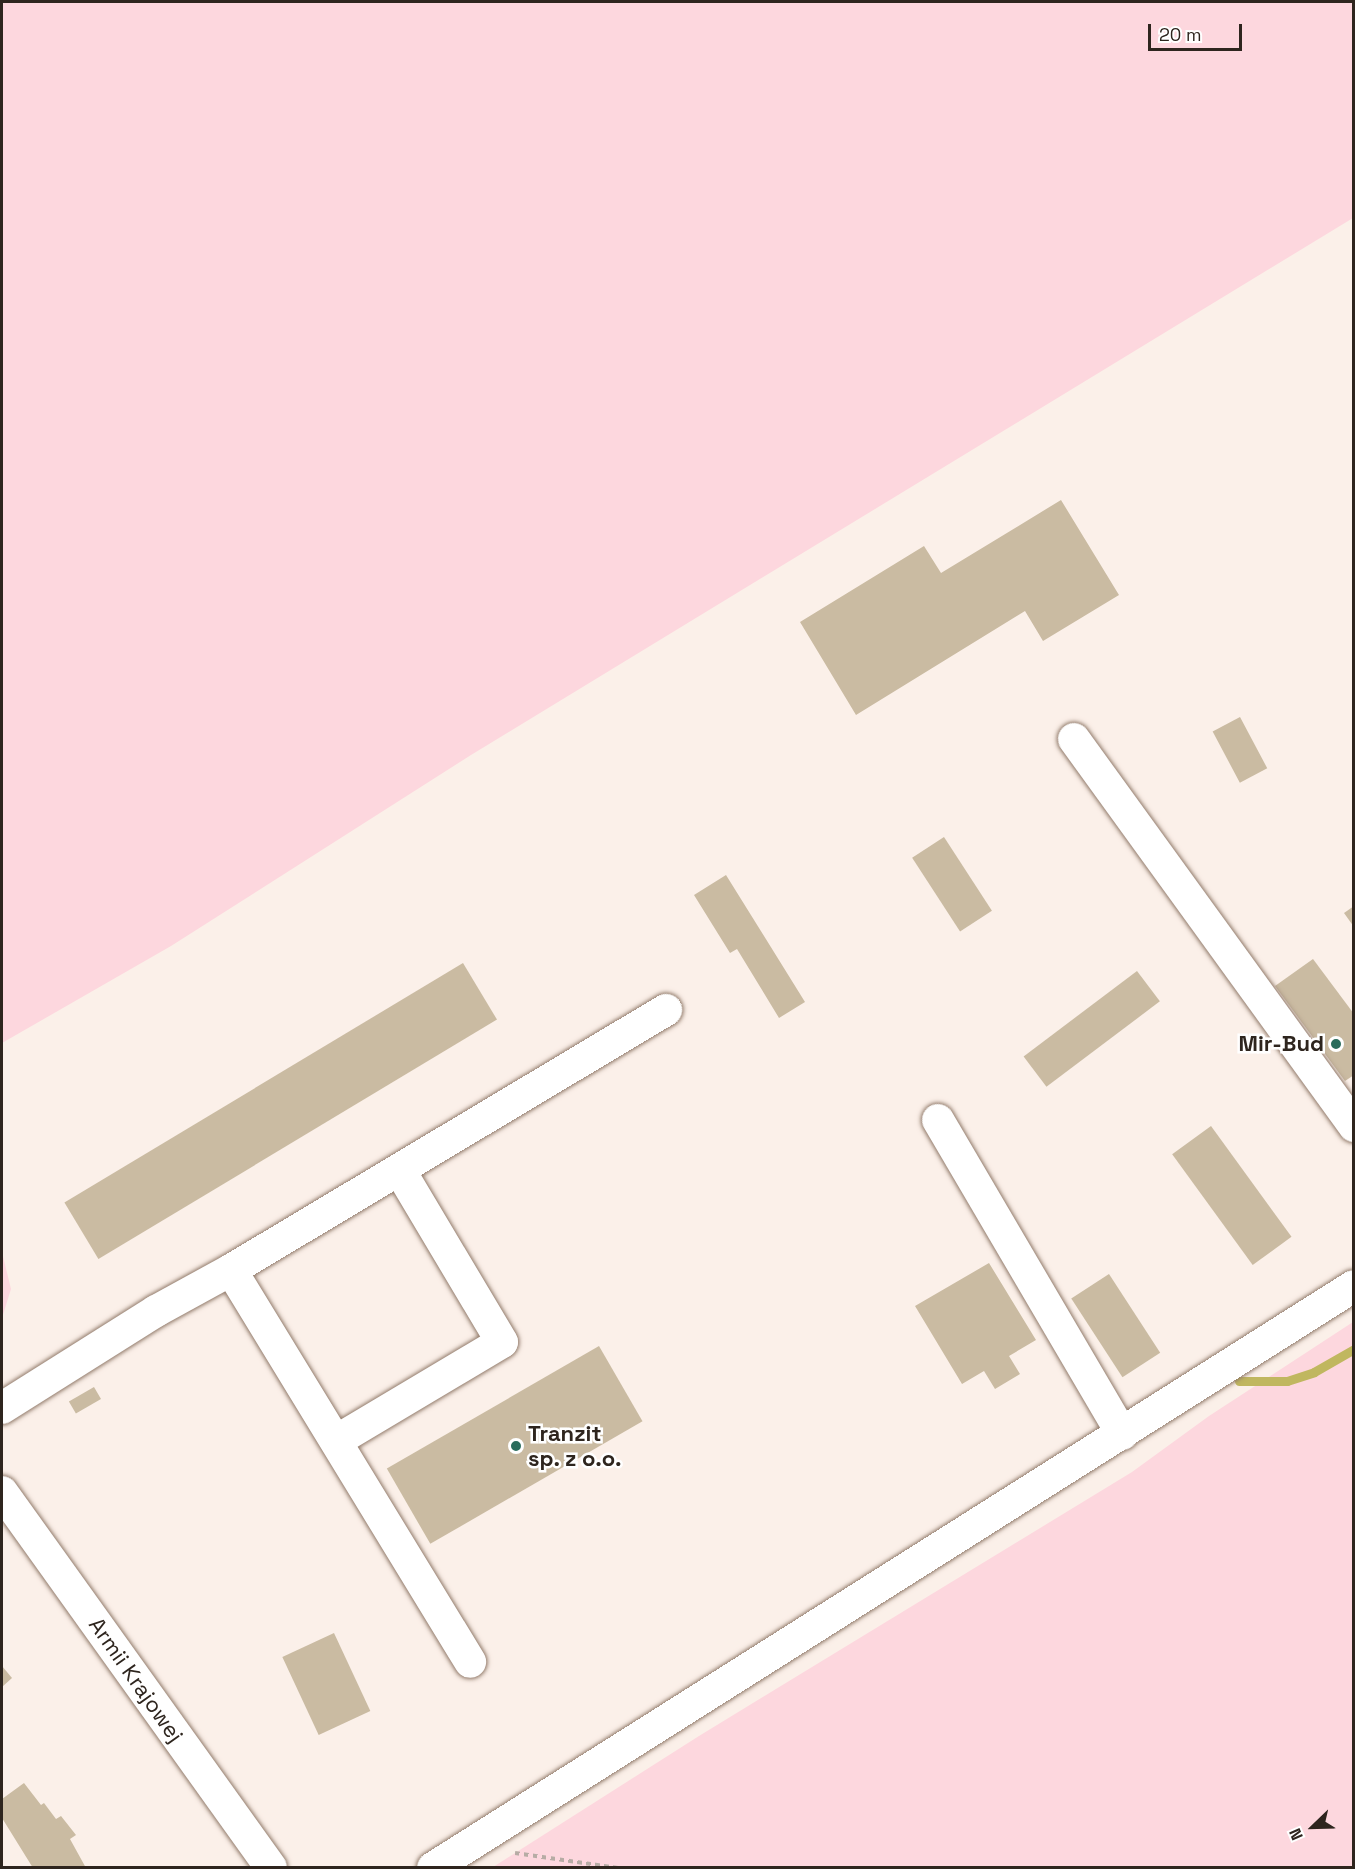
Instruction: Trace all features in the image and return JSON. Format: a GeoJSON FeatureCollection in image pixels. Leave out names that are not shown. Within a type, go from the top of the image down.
{"type":"FeatureCollection","features":[{"type":"Feature","properties":{"kind":"street"},"geometry":{"type":"LineString","coordinates":[[1074,739],[1353,1126]]}},
{"type":"Feature","properties":{"kind":"street"},"geometry":{"type":"LineString","coordinates":[[2,1408],[156,1311],[231,1270],[399,1171],[666,1010]]}},
{"type":"Feature","properties":{"kind":"street"},"geometry":{"type":"LineString","coordinates":[[938,1120],[1122,1434]]}},
{"type":"Feature","properties":{"kind":"street"},"geometry":{"type":"LineString","coordinates":[[336,1441],[502,1342],[399,1171]]}},
{"type":"Feature","properties":{"kind":"street"},"geometry":{"type":"LineString","coordinates":[[231,1270],[470,1662]]}},
{"type":"Feature","properties":{"kind":"street"},"geometry":{"type":"LineString","coordinates":[[433,1868],[1353,1286]]}},
{"type":"Feature","properties":{"kind":"street","name":"Armii Krajowej"},"geometry":{"type":"LineString","coordinates":[[2,1491],[271,1868]]}},
{"type":"Feature","properties":{"kind":"path"},"geometry":{"type":"LineString","coordinates":[[513,1853],[618,1868]]}},
{"type":"Feature","properties":{"kind":"shaded area"},"geometry":{"type":"Polygon","coordinates":[[[2,2],[1353,2],[1353,218],[471,755],[171,946],[2,1043],[2,2]]]}},
{"type":"Feature","properties":{"kind":"shaded area"},"geometry":{"type":"Polygon","coordinates":[[[2,1252],[11,1289],[2,1318],[2,1252]]]}},
{"type":"Feature","properties":{"kind":"shaded area"},"geometry":{"type":"Polygon","coordinates":[[[1353,1322],[1353,1867],[493,1867],[699,1736],[1132,1472],[1209,1416],[1353,1322]]]}},
{"type":"Feature","properties":{"kind":"building"},"geometry":{"type":"Polygon","coordinates":[[[1061,500],[1119,595],[1043,641],[1025,611],[856,715],[800,622],[924,546],[941,573],[1061,500]]]}},
{"type":"Feature","properties":{"kind":"building"},"geometry":{"type":"Polygon","coordinates":[[[1240,717],[1267,768],[1240,783],[1213,732],[1240,717]]]}},
{"type":"Feature","properties":{"kind":"building"},"geometry":{"type":"Polygon","coordinates":[[[944,837],[992,911],[960,931],[912,858],[944,837]]]}},
{"type":"Feature","properties":{"kind":"building"},"geometry":{"type":"Polygon","coordinates":[[[726,875],[805,1002],[779,1018],[737,949],[730,953],[694,895],[726,875]]]}},
{"type":"Feature","properties":{"kind":"building"},"geometry":{"type":"Polygon","coordinates":[[[1354,906],[1354,927],[1344,913],[1354,906]]]}},
{"type":"Feature","properties":{"kind":"building","name":"Mir-Bud"},"geometry":{"type":"Polygon","coordinates":[[[1313,959],[1354,1014],[1354,1075],[1345,1081],[1275,986],[1313,959]]]}},
{"type":"Feature","properties":{"kind":"building"},"geometry":{"type":"Polygon","coordinates":[[[463,963],[497,1020],[98,1259],[64,1202],[463,963]]]}},
{"type":"Feature","properties":{"kind":"building"},"geometry":{"type":"Polygon","coordinates":[[[1137,971],[1160,1001],[1046,1087],[1024,1056],[1137,971]]]}},
{"type":"Feature","properties":{"kind":"building"},"geometry":{"type":"Polygon","coordinates":[[[1211,1126],[1292,1237],[1253,1265],[1172,1154],[1211,1126]]]}},
{"type":"Feature","properties":{"kind":"building"},"geometry":{"type":"Polygon","coordinates":[[[989,1263],[1036,1340],[1009,1356],[1020,1374],[995,1389],[984,1371],[962,1384],[915,1306],[989,1263]]]}},
{"type":"Feature","properties":{"kind":"building"},"geometry":{"type":"Polygon","coordinates":[[[1109,1274],[1160,1353],[1122,1377],[1071,1299],[1109,1274]]]}},
{"type":"Feature","properties":{"kind":"building","name":"Tranzit sp. z o.o."},"geometry":{"type":"Polygon","coordinates":[[[599,1346],[642,1421],[430,1544],[387,1468],[599,1346]]]}},
{"type":"Feature","properties":{"kind":"building"},"geometry":{"type":"Polygon","coordinates":[[[94,1387],[101,1399],[76,1414],[69,1402],[94,1387]]]}},
{"type":"Feature","properties":{"kind":"building"},"geometry":{"type":"Polygon","coordinates":[[[334,1633],[370,1711],[319,1735],[282,1657],[334,1633]]]}},
{"type":"Feature","properties":{"kind":"building"},"geometry":{"type":"Polygon","coordinates":[[[2,1666],[12,1678],[2,1687],[2,1666]]]}},
{"type":"Feature","properties":{"kind":"building"},"geometry":{"type":"Polygon","coordinates":[[[24,1783],[41,1805],[44,1803],[56,1819],[61,1816],[76,1835],[70,1839],[86,1868],[33,1868],[2,1818],[2,1799],[24,1783]]]}},
{"type":"Feature","properties":{"kind":"waterway"},"geometry":{"type":"LineString","coordinates":[[1239,1381],[1287,1381],[1314,1372],[1354,1349]]}},
{"type":"Feature","properties":{"kind":"place","name":"Mir-Bud"},"geometry":{"type":"Point","coordinates":[1336,1044]}},
{"type":"Feature","properties":{"kind":"place","name":"Tranzit sp. z o.o."},"geometry":{"type":"Point","coordinates":[516,1446]}}]}
